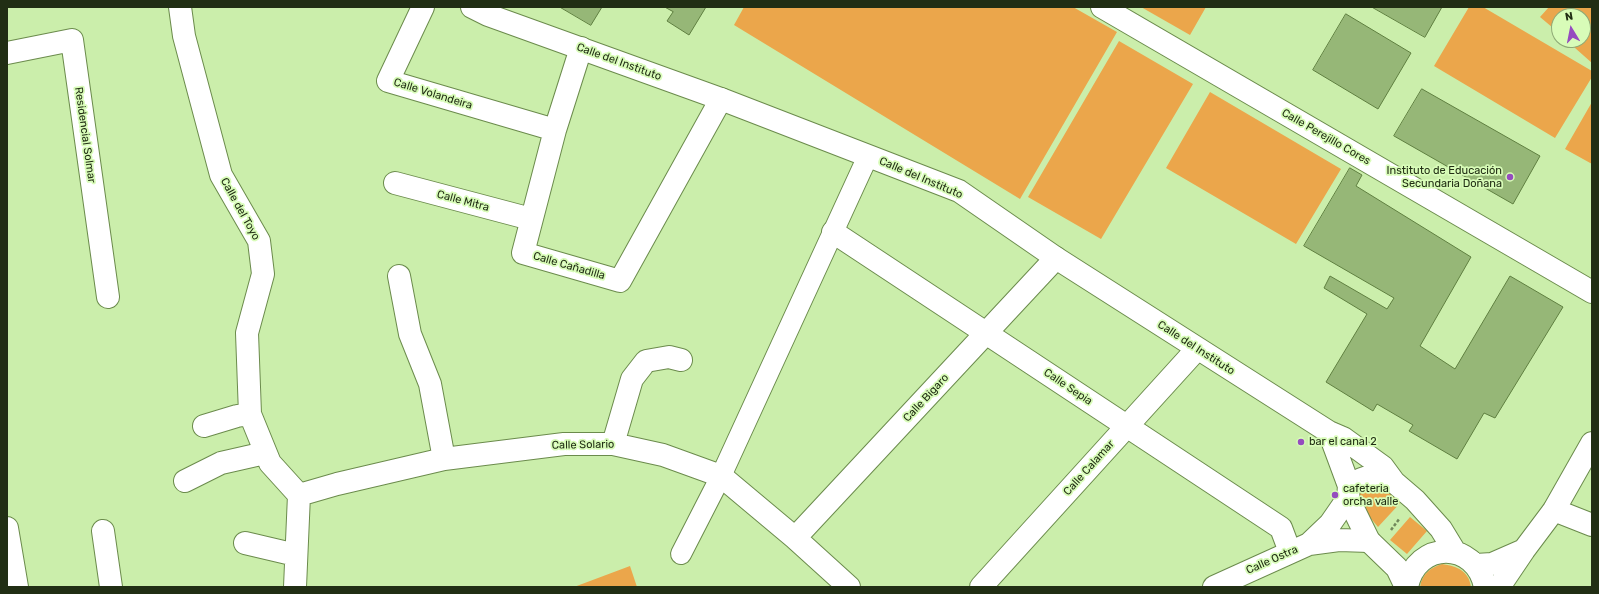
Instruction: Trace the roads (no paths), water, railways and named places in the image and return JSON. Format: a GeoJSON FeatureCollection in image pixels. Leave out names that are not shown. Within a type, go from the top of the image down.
{"type":"FeatureCollection","features":[{"type":"Feature","properties":{"kind":"street","name":"Calle del Toyo"},"geometry":{"type":"LineString","coordinates":[[180,7],[184,36],[221,175],[259,241],[263,274],[247,333],[250,414],[270,463],[299,495]]}},
{"type":"Feature","properties":{"kind":"street","name":"Calle Volandeira"},"geometry":{"type":"LineString","coordinates":[[423,7],[388,80],[555,130]]}},
{"type":"Feature","properties":{"kind":"street","name":"Calle del Instituto"},"geometry":{"type":"LineString","coordinates":[[472,7],[488,15],[720,99],[959,191],[1056,258],[1329,432],[1343,438],[1383,467],[1394,482],[1414,500],[1441,529],[1456,552]]}},
{"type":"Feature","properties":{"kind":"street","name":"Calle Perejillo Cores"},"geometry":{"type":"LineString","coordinates":[[1102,7],[1592,292]]}},
{"type":"Feature","properties":{"kind":"street","name":"Residencial Solmar"},"geometry":{"type":"LineString","coordinates":[[7,53],[72,40],[108,297]]}},
{"type":"Feature","properties":{"kind":"street","name":"Calle Cañadilla"},"geometry":{"type":"LineString","coordinates":[[581,48],[555,130],[523,253],[620,281],[720,99]]}},
{"type":"Feature","properties":{"kind":"street"},"geometry":{"type":"LineString","coordinates":[[681,554],[721,476],[868,156]]}},
{"type":"Feature","properties":{"kind":"street","name":"Calle Mitra"},"geometry":{"type":"LineString","coordinates":[[395,183],[532,219]]}},
{"type":"Feature","properties":{"kind":"street","name":"Calle Sepia"},"geometry":{"type":"LineString","coordinates":[[833,232],[1281,528],[1300,548]]}},
{"type":"Feature","properties":{"kind":"street","name":"Calle Bigaro"},"geometry":{"type":"LineString","coordinates":[[795,538],[1056,258]]}},
{"type":"Feature","properties":{"kind":"street"},"geometry":{"type":"LineString","coordinates":[[399,276],[410,334],[430,384],[444,459]]}},
{"type":"Feature","properties":{"kind":"street","name":"Calle Calamar"},"geometry":{"type":"LineString","coordinates":[[981,587],[1197,349]]}},
{"type":"Feature","properties":{"kind":"street"},"geometry":{"type":"LineString","coordinates":[[613,444],[632,379],[646,361],[669,357],[681,360]]}},
{"type":"Feature","properties":{"kind":"street"},"geometry":{"type":"LineString","coordinates":[[204,426],[237,416],[250,414]]}},
{"type":"Feature","properties":{"kind":"street"},"geometry":{"type":"LineString","coordinates":[[1329,432],[1348,492],[1373,544],[1397,568],[1406,587]]}},
{"type":"Feature","properties":{"kind":"street"},"geometry":{"type":"LineString","coordinates":[[1499,587],[1554,510],[1592,442]]}},
{"type":"Feature","properties":{"kind":"street","name":"Calle Solario"},"geometry":{"type":"LineString","coordinates":[[299,495],[337,484],[444,459],[564,444],[613,444],[663,455],[721,476],[795,538],[849,587]]}},
{"type":"Feature","properties":{"kind":"street"},"geometry":{"type":"LineString","coordinates":[[185,481],[221,463],[265,453]]}},
{"type":"Feature","properties":{"kind":"street","name":"Calle del Instituto"},"geometry":{"type":"LineString","coordinates":[[1348,492],[1358,480],[1371,475],[1394,482]]}},
{"type":"Feature","properties":{"kind":"street","name":"Calle Ostra"},"geometry":{"type":"LineString","coordinates":[[1300,548],[1330,524],[1348,492]]}},
{"type":"Feature","properties":{"kind":"street"},"geometry":{"type":"LineString","coordinates":[[295,587],[299,495]]}},
{"type":"Feature","properties":{"kind":"street"},"geometry":{"type":"LineString","coordinates":[[1554,510],[1592,525]]}},
{"type":"Feature","properties":{"kind":"street"},"geometry":{"type":"LineString","coordinates":[[7,528],[17,587]]}},
{"type":"Feature","properties":{"kind":"street"},"geometry":{"type":"LineString","coordinates":[[103,532],[111,587]]}},
{"type":"Feature","properties":{"kind":"street","name":"Calle Ostra"},"geometry":{"type":"LineString","coordinates":[[1214,587],[1300,548],[1339,540],[1373,544]]}},
{"type":"Feature","properties":{"kind":"street"},"geometry":{"type":"LineString","coordinates":[[245,543],[296,555]]}},
{"type":"Feature","properties":{"kind":"street"},"geometry":{"type":"LineString","coordinates":[[1476,565],[1492,564],[1524,550]]}},
{"type":"Feature","properties":{"kind":"street"},"geometry":{"type":"LineString","coordinates":[[1406,587],[1414,568],[1422,559],[1432,554],[1444,551],[1456,552],[1467,557],[1476,565],[1482,575],[1485,587]]}},
{"type":"Feature","properties":{"kind":"place","name":"Instituto de Educación Secundaria Doñana"},"geometry":{"type":"Point","coordinates":[1510,177]}},
{"type":"Feature","properties":{"kind":"place","name":"bar el canal 2"},"geometry":{"type":"Point","coordinates":[1301,442]}},
{"type":"Feature","properties":{"kind":"place","name":"cafeteria orcha valle"},"geometry":{"type":"Point","coordinates":[1335,495]}}]}
